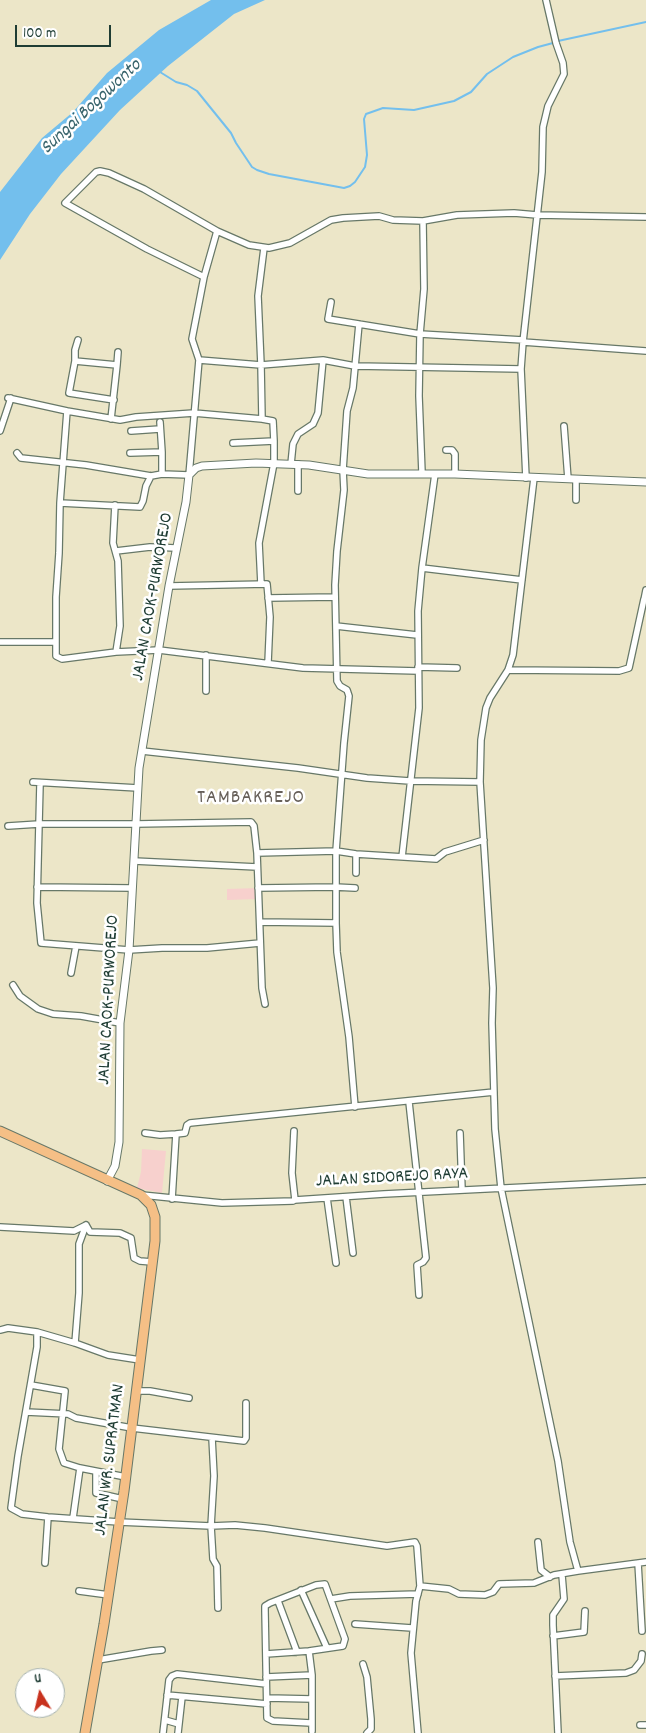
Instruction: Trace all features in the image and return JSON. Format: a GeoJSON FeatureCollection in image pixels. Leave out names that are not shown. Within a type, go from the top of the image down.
{"type":"FeatureCollection","features":[{"type":"Feature","properties":{"kind":"main road"},"geometry":{"type":"LineString","coordinates":[[0,1131],[140,1195]]}},
{"type":"Feature","properties":{"kind":"main road","name":"JALAN WR. SUPRATMAN"},"geometry":{"type":"LineString","coordinates":[[85,1733],[120,1522],[156,1228],[151,1204],[140,1195]]}},
{"type":"Feature","properties":{"kind":"street"},"geometry":{"type":"LineString","coordinates":[[526,478],[522,370],[523,341],[542,172],[544,119],[548,106],[564,74],[563,63],[546,0]]}},
{"type":"Feature","properties":{"kind":"street"},"geometry":{"type":"LineString","coordinates":[[204,277],[147,249],[65,202],[96,172],[104,172],[144,189],[217,231],[249,245],[264,248],[290,243],[326,222],[336,219],[379,216],[393,220],[423,221],[477,214],[514,213],[646,217]]}},
{"type":"Feature","properties":{"kind":"street"},"geometry":{"type":"LineString","coordinates":[[422,474],[419,429],[419,368],[424,289],[423,221]]}},
{"type":"Feature","properties":{"kind":"street"},"geometry":{"type":"LineString","coordinates":[[189,475],[199,360],[192,339],[204,277],[217,231]]}},
{"type":"Feature","properties":{"kind":"street"},"geometry":{"type":"LineString","coordinates":[[262,419],[258,296],[264,248]]}},
{"type":"Feature","properties":{"kind":"street"},"geometry":{"type":"LineString","coordinates":[[331,302],[328,319],[420,334],[646,351]]}},
{"type":"Feature","properties":{"kind":"street"},"geometry":{"type":"LineString","coordinates":[[355,1107],[349,1037],[337,952],[336,852],[349,696],[347,690],[338,683],[335,597],[337,551],[344,490],[343,470],[347,411],[353,388],[359,324]]}},
{"type":"Feature","properties":{"kind":"street"},"geometry":{"type":"LineString","coordinates":[[78,340],[69,393],[114,400]]}},
{"type":"Feature","properties":{"kind":"street"},"geometry":{"type":"LineString","coordinates":[[111,419],[118,352]]}},
{"type":"Feature","properties":{"kind":"street"},"geometry":{"type":"LineString","coordinates":[[199,360],[261,365],[323,360],[355,366],[522,370]]}},
{"type":"Feature","properties":{"kind":"street"},"geometry":{"type":"LineString","coordinates":[[298,491],[293,444],[298,434],[313,424],[318,413],[323,360]]}},
{"type":"Feature","properties":{"kind":"street"},"geometry":{"type":"LineString","coordinates":[[75,361],[117,365]]}},
{"type":"Feature","properties":{"kind":"street"},"geometry":{"type":"LineString","coordinates":[[0,431],[9,398],[120,420],[194,413],[273,421],[274,464],[259,543],[261,584]]}},
{"type":"Feature","properties":{"kind":"street"},"geometry":{"type":"LineString","coordinates":[[67,411],[60,503],[56,656],[62,659],[116,652],[159,650],[268,662],[304,668],[457,668]]}},
{"type":"Feature","properties":{"kind":"street"},"geometry":{"type":"LineString","coordinates":[[131,430],[160,426],[162,474]]}},
{"type":"Feature","properties":{"kind":"street"},"geometry":{"type":"LineString","coordinates":[[564,426],[568,480]]}},
{"type":"Feature","properties":{"kind":"street"},"geometry":{"type":"LineString","coordinates":[[233,443],[274,441]]}},
{"type":"Feature","properties":{"kind":"street"},"geometry":{"type":"LineString","coordinates":[[446,450],[454,451],[455,474]]}},
{"type":"Feature","properties":{"kind":"street"},"geometry":{"type":"LineString","coordinates":[[130,453],[162,452]]}},
{"type":"Feature","properties":{"kind":"street"},"geometry":{"type":"LineString","coordinates":[[17,453],[21,458],[62,462],[151,476],[162,474],[189,475],[196,468],[202,466],[256,463],[295,464],[368,474],[455,474],[646,482]]}},
{"type":"Feature","properties":{"kind":"street"},"geometry":{"type":"LineString","coordinates":[[402,857],[419,708],[417,634],[419,592],[435,474]]}},
{"type":"Feature","properties":{"kind":"street","name":"JALAN CAOK-PURWOREJO"},"geometry":{"type":"LineString","coordinates":[[108,1180],[115,1166],[119,1142],[120,1023],[129,950],[131,888],[142,751],[169,586],[186,502],[189,475]]}},
{"type":"Feature","properties":{"kind":"street"},"geometry":{"type":"LineString","coordinates":[[60,503],[140,507],[151,476]]}},
{"type":"Feature","properties":{"kind":"street"},"geometry":{"type":"LineString","coordinates":[[534,478],[513,655],[508,670],[490,698],[486,708],[481,740],[480,782],[493,988],[495,1129],[501,1188],[558,1461],[570,1542],[578,1571]]}},
{"type":"Feature","properties":{"kind":"street"},"geometry":{"type":"LineString","coordinates":[[576,480],[576,500]]}},
{"type":"Feature","properties":{"kind":"street"},"geometry":{"type":"LineString","coordinates":[[115,506],[113,543],[118,561],[120,626],[116,652]]}},
{"type":"Feature","properties":{"kind":"street"},"geometry":{"type":"LineString","coordinates":[[116,551],[150,547],[176,548]]}},
{"type":"Feature","properties":{"kind":"street"},"geometry":{"type":"LineString","coordinates":[[422,568],[522,580]]}},
{"type":"Feature","properties":{"kind":"street"},"geometry":{"type":"LineString","coordinates":[[169,586],[267,584],[270,617],[268,662]]}},
{"type":"Feature","properties":{"kind":"street"},"geometry":{"type":"LineString","coordinates":[[508,670],[624,670],[629,668],[643,621],[646,590]]}},
{"type":"Feature","properties":{"kind":"street"},"geometry":{"type":"LineString","coordinates":[[268,598],[335,597]]}},
{"type":"Feature","properties":{"kind":"street"},"geometry":{"type":"LineString","coordinates":[[336,626],[417,634]]}},
{"type":"Feature","properties":{"kind":"street"},"geometry":{"type":"LineString","coordinates":[[0,642],[56,642]]}},
{"type":"Feature","properties":{"kind":"street"},"geometry":{"type":"LineString","coordinates":[[206,655],[206,690]]}},
{"type":"Feature","properties":{"kind":"street"},"geometry":{"type":"LineString","coordinates":[[142,751],[298,768],[367,778],[480,782]]}},
{"type":"Feature","properties":{"kind":"street"},"geometry":{"type":"LineString","coordinates":[[33,782],[40,784],[138,788]]}},
{"type":"Feature","properties":{"kind":"street"},"geometry":{"type":"LineString","coordinates":[[40,784],[37,903],[41,943],[129,950],[207,948],[260,943]]}},
{"type":"Feature","properties":{"kind":"street"},"geometry":{"type":"LineString","coordinates":[[8,826],[251,822],[254,826],[257,853],[262,988],[265,1004]]}},
{"type":"Feature","properties":{"kind":"street"},"geometry":{"type":"LineString","coordinates":[[257,853],[336,852],[436,859],[445,852],[484,840]]}},
{"type":"Feature","properties":{"kind":"street"},"geometry":{"type":"LineString","coordinates":[[356,854],[356,873]]}},
{"type":"Feature","properties":{"kind":"street"},"geometry":{"type":"LineString","coordinates":[[134,861],[258,867]]}},
{"type":"Feature","properties":{"kind":"street"},"geometry":{"type":"LineString","coordinates":[[37,887],[131,888]]}},
{"type":"Feature","properties":{"kind":"street"},"geometry":{"type":"LineString","coordinates":[[258,888],[355,888]]}},
{"type":"Feature","properties":{"kind":"street"},"geometry":{"type":"LineString","coordinates":[[260,922],[336,923]]}},
{"type":"Feature","properties":{"kind":"street"},"geometry":{"type":"LineString","coordinates":[[71,972],[76,946]]}},
{"type":"Feature","properties":{"kind":"street"},"geometry":{"type":"LineString","coordinates":[[14,985],[20,996],[38,1009],[53,1014],[81,1016],[120,1023]]}},
{"type":"Feature","properties":{"kind":"street"},"geometry":{"type":"LineString","coordinates":[[145,1133],[160,1135],[185,1133],[188,1124],[494,1092]]}},
{"type":"Feature","properties":{"kind":"street"},"geometry":{"type":"LineString","coordinates":[[409,1102],[426,1258],[417,1265],[420,1295]]}},
{"type":"Feature","properties":{"kind":"street"},"geometry":{"type":"LineString","coordinates":[[294,1131],[292,1173],[295,1200]]}},
{"type":"Feature","properties":{"kind":"street"},"geometry":{"type":"LineString","coordinates":[[460,1133],[462,1190]]}},
{"type":"Feature","properties":{"kind":"street"},"geometry":{"type":"LineString","coordinates":[[172,1199],[176,1134]]}},
{"type":"Feature","properties":{"kind":"street","name":"JALAN SIDOREJO RAYA"},"geometry":{"type":"LineString","coordinates":[[140,1195],[212,1203],[292,1201],[420,1192],[646,1181]]}},
{"type":"Feature","properties":{"kind":"street"},"geometry":{"type":"LineString","coordinates":[[346,1197],[353,1253]]}},
{"type":"Feature","properties":{"kind":"street"},"geometry":{"type":"LineString","coordinates":[[327,1198],[336,1263]]}},
{"type":"Feature","properties":{"kind":"street"},"geometry":{"type":"LineString","coordinates":[[86,1225],[90,1232],[128,1235],[132,1240],[134,1258],[140,1261],[152,1262]]}},
{"type":"Feature","properties":{"kind":"street"},"geometry":{"type":"LineString","coordinates":[[0,1228],[74,1231],[86,1225]]}},
{"type":"Feature","properties":{"kind":"street"},"geometry":{"type":"LineString","coordinates":[[76,1343],[79,1244],[86,1225]]}},
{"type":"Feature","properties":{"kind":"street"},"geometry":{"type":"LineString","coordinates":[[0,1330],[8,1328],[37,1332],[76,1343],[108,1355],[140,1360]]}},
{"type":"Feature","properties":{"kind":"street"},"geometry":{"type":"LineString","coordinates":[[37,1332],[31,1386],[18,1456],[11,1508],[22,1514],[48,1517],[265,1528],[387,1546],[415,1542],[417,1546],[420,1586],[412,1628],[411,1669],[418,1733]]}},
{"type":"Feature","properties":{"kind":"street"},"geometry":{"type":"LineString","coordinates":[[31,1386],[65,1391],[60,1453],[64,1463],[96,1472],[126,1476]]}},
{"type":"Feature","properties":{"kind":"street"},"geometry":{"type":"LineString","coordinates":[[136,1391],[150,1390],[189,1398]]}},
{"type":"Feature","properties":{"kind":"street"},"geometry":{"type":"LineString","coordinates":[[26,1412],[68,1414],[76,1418],[132,1428],[245,1440],[246,1403]]}},
{"type":"Feature","properties":{"kind":"street"},"geometry":{"type":"LineString","coordinates":[[212,1438],[214,1476],[211,1526],[213,1559],[217,1566],[218,1608]]}},
{"type":"Feature","properties":{"kind":"street"},"geometry":{"type":"LineString","coordinates":[[73,1518],[80,1468]]}},
{"type":"Feature","properties":{"kind":"street"},"geometry":{"type":"LineString","coordinates":[[96,1472],[96,1493],[123,1498]]}},
{"type":"Feature","properties":{"kind":"street"},"geometry":{"type":"LineString","coordinates":[[45,1563],[48,1517]]}},
{"type":"Feature","properties":{"kind":"street"},"geometry":{"type":"LineString","coordinates":[[538,1542],[541,1570],[550,1576]]}},
{"type":"Feature","properties":{"kind":"street"},"geometry":{"type":"LineString","coordinates":[[420,1586],[449,1589],[459,1594],[485,1595],[493,1592],[499,1584],[534,1583],[550,1576],[646,1562]]}},
{"type":"Feature","properties":{"kind":"street"},"geometry":{"type":"LineString","coordinates":[[638,1563],[642,1631]]}},
{"type":"Feature","properties":{"kind":"street"},"geometry":{"type":"LineString","coordinates":[[558,1733],[553,1615],[564,1599],[562,1575]]}},
{"type":"Feature","properties":{"kind":"street"},"geometry":{"type":"LineString","coordinates":[[266,1654],[343,1646],[345,1639],[325,1584],[316,1584],[265,1606],[267,1718],[269,1720],[311,1723]]}},
{"type":"Feature","properties":{"kind":"street"},"geometry":{"type":"LineString","coordinates":[[301,1590],[327,1648]]}},
{"type":"Feature","properties":{"kind":"street"},"geometry":{"type":"LineString","coordinates":[[79,1591],[109,1594]]}},
{"type":"Feature","properties":{"kind":"street"},"geometry":{"type":"LineString","coordinates":[[331,1599],[350,1596],[418,1594]]}},
{"type":"Feature","properties":{"kind":"street"},"geometry":{"type":"LineString","coordinates":[[278,1601],[297,1652]]}},
{"type":"Feature","properties":{"kind":"street"},"geometry":{"type":"LineString","coordinates":[[553,1636],[584,1632],[585,1612]]}},
{"type":"Feature","properties":{"kind":"street"},"geometry":{"type":"LineString","coordinates":[[355,1624],[412,1628]]}},
{"type":"Feature","properties":{"kind":"street"},"geometry":{"type":"LineString","coordinates":[[98,1660],[162,1650]]}},
{"type":"Feature","properties":{"kind":"street"},"geometry":{"type":"LineString","coordinates":[[309,1651],[312,1675],[312,1731]]}},
{"type":"Feature","properties":{"kind":"street"},"geometry":{"type":"LineString","coordinates":[[555,1676],[626,1673],[634,1670],[640,1662],[642,1654]]}},
{"type":"Feature","properties":{"kind":"street"},"geometry":{"type":"LineString","coordinates":[[363,1664],[367,1678],[371,1719],[371,1729],[367,1733]]}},
{"type":"Feature","properties":{"kind":"street"},"geometry":{"type":"LineString","coordinates":[[163,1733],[169,1680],[176,1674],[266,1681],[312,1675]]}},
{"type":"Feature","properties":{"kind":"street"},"geometry":{"type":"LineString","coordinates":[[167,1695],[267,1701],[312,1699]]}},
{"type":"Feature","properties":{"kind":"street"},"geometry":{"type":"LineString","coordinates":[[178,1733],[182,1697]]}},
{"type":"Feature","properties":{"kind":"street"},"geometry":{"type":"LineString","coordinates":[[165,1720],[179,1724]]}},
{"type":"Feature","properties":{"kind":"shaded area"},"geometry":{"type":"Polygon","coordinates":[[[258,888],[258,899],[227,900],[227,889],[258,888]]]}},
{"type":"Feature","properties":{"kind":"shaded area"},"geometry":{"type":"Polygon","coordinates":[[[142,1149],[166,1151],[162,1193],[137,1188],[141,1172],[142,1149]]]}},
{"type":"Feature","properties":{"kind":"water","name":"Sungai Bogowonto"},"geometry":{"type":"Polygon","coordinates":[[[211,0],[265,0],[234,14],[168,66],[120,110],[61,174],[30,214],[0,260],[0,192],[42,138],[73,112],[107,73],[159,30],[211,0]]]}},
{"type":"Feature","properties":{"kind":"waterway"},"geometry":{"type":"LineString","coordinates":[[558,41],[646,22]]}},
{"type":"Feature","properties":{"kind":"waterway"},"geometry":{"type":"LineString","coordinates":[[160,72],[176,82],[187,85],[197,91],[231,133],[252,167],[269,174],[344,188],[355,182],[365,167],[367,155],[364,119],[366,114],[383,108],[414,110],[454,101],[471,92],[487,74],[513,57],[553,43]]}},
{"type":"Feature","properties":{"kind":"district","name":"TAMBAKREJO"},"geometry":{"type":"Point","coordinates":[251,799]}}]}
